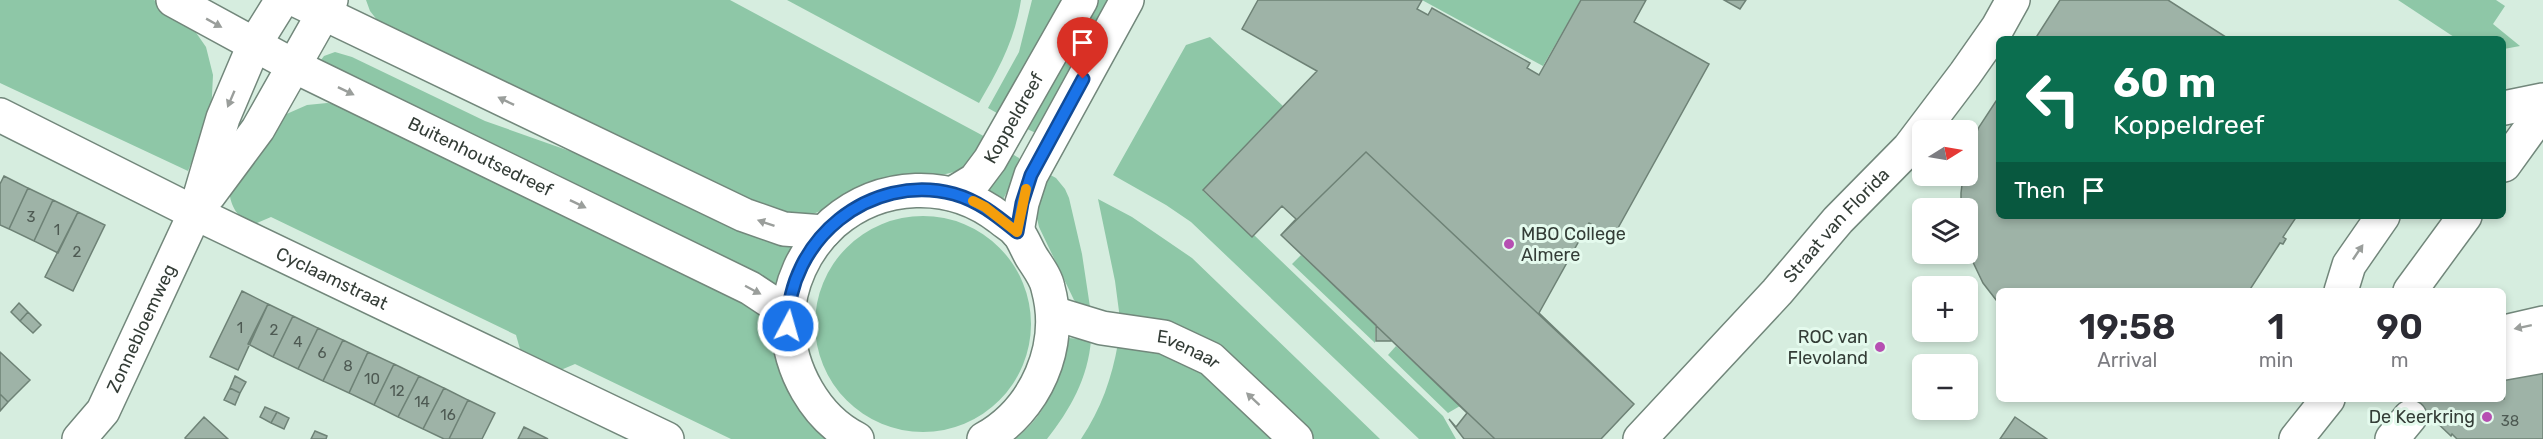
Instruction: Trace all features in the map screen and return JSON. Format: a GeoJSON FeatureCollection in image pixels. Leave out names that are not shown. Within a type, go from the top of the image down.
{"type":"FeatureCollection","features":[{"type":"Feature","properties":{"kind":"main road","name":"Buitenhoutsedreef"},"geometry":{"type":"LineString","coordinates":[[173,0],[294,66],[750,288],[788,313]]}},
{"type":"Feature","properties":{"kind":"main road","name":"Zonnebloemweg"},"geometry":{"type":"LineString","coordinates":[[79,439],[103,411],[195,213],[223,118],[254,45],[282,0]]}},
{"type":"Feature","properties":{"kind":"main road","name":"Koppeldreef"},"geometry":{"type":"LineString","coordinates":[[952,194],[975,180],[990,160],[1081,0]]}},
{"type":"Feature","properties":{"kind":"main road"},"geometry":{"type":"LineString","coordinates":[[1017,232],[1022,203],[1031,175],[1127,0]]}},
{"type":"Feature","properties":{"kind":"main road","name":"Straat van Florida"},"geometry":{"type":"LineString","coordinates":[[1640,439],[1777,292],[1838,220],[1909,148],[1965,74],[1998,27],[2013,0]]}},
{"type":"Feature","properties":{"kind":"main road","name":"Zonnebloemweg"},"geometry":{"type":"LineString","coordinates":[[195,213],[258,129],[294,66],[317,4]]}},
{"type":"Feature","properties":{"kind":"main road"},"geometry":{"type":"LineString","coordinates":[[317,4],[744,215],[784,229],[824,232]]}},
{"type":"Feature","properties":{"kind":"main road"},"geometry":{"type":"LineString","coordinates":[[2506,108],[2543,100]]}},
{"type":"Feature","properties":{"kind":"main road"},"geometry":{"type":"LineString","coordinates":[[2506,162],[2543,111]]}},
{"type":"Feature","properties":{"kind":"main road","name":"Cyclaamstraat"},"geometry":{"type":"LineString","coordinates":[[0,115],[195,213],[667,439]]}},
{"type":"Feature","properties":{"kind":"main road"},"geometry":{"type":"LineString","coordinates":[[857,439],[846,434],[813,401],[795,365],[788,338],[788,313],[792,289],[803,260],[824,232],[845,213],[877,197],[907,190],[952,194],[985,207],[1017,232],[1048,286],[1053,313],[1052,344],[1041,380],[1023,408],[998,431],[984,439]]}},
{"type":"Feature","properties":{"kind":"main road"},"geometry":{"type":"LineString","coordinates":[[2342,288],[2349,265],[2381,219]]}},
{"type":"Feature","properties":{"kind":"main road"},"geometry":{"type":"LineString","coordinates":[[2412,288],[2463,219]]}},
{"type":"Feature","properties":{"kind":"main road","name":"Evenaar"},"geometry":{"type":"LineString","coordinates":[[1053,313],[1102,328],[1164,337],[1211,359],[1296,439]]}},
{"type":"Feature","properties":{"kind":"main road"},"geometry":{"type":"LineString","coordinates":[[2506,332],[2543,323]]}},
{"type":"Feature","properties":{"kind":"main road"},"geometry":{"type":"LineString","coordinates":[[2506,363],[2543,357]]}},
{"type":"Feature","properties":{"kind":"main road"},"geometry":{"type":"LineString","coordinates":[[2297,438],[2326,402]]}},
{"type":"Feature","properties":{"kind":"green space"},"geometry":{"type":"Polygon","coordinates":[[[0,0],[154,0],[190,24],[206,47],[213,75],[211,115],[188,171],[0,83],[0,0]]]}},
{"type":"Feature","properties":{"kind":"green space"},"geometry":{"type":"Polygon","coordinates":[[[366,0],[730,0],[991,140],[973,160],[961,169],[942,175],[883,184],[816,213],[793,220],[381,25],[370,11],[366,0]]]}},
{"type":"Feature","properties":{"kind":"green space"},"geometry":{"type":"Polygon","coordinates":[[[787,0],[1021,0],[1015,28],[1005,53],[979,103],[787,0]]]}},
{"type":"Feature","properties":{"kind":"green space"},"geometry":{"type":"Polygon","coordinates":[[[1032,0],[1069,0],[1004,117],[988,108],[1019,52],[1032,0]]]}},
{"type":"Feature","properties":{"kind":"green space"},"geometry":{"type":"Polygon","coordinates":[[[1093,0],[1115,0],[1038,134],[1025,128],[1093,0]]]}},
{"type":"Feature","properties":{"kind":"green space"},"geometry":{"type":"Polygon","coordinates":[[[1422,0],[1581,0],[1543,66],[1422,0]]]}},
{"type":"Feature","properties":{"kind":"green space"},"geometry":{"type":"Polygon","coordinates":[[[2398,0],[2496,0],[2505,6],[2493,24],[2520,46],[2506,49],[2506,36],[2452,36],[2398,0]]]}},
{"type":"Feature","properties":{"kind":"green space"},"geometry":{"type":"Polygon","coordinates":[[[1210,37],[1283,106],[1203,191],[1252,237],[1254,235],[1443,416],[1456,439],[1419,439],[1191,222],[1113,175],[1186,45],[1210,37]]]}},
{"type":"Feature","properties":{"kind":"green space"},"geometry":{"type":"Polygon","coordinates":[[[335,52],[352,57],[485,121],[629,172],[792,248],[780,288],[322,64],[321,60],[324,56],[335,52]]]}},
{"type":"Feature","properties":{"kind":"green space"},"geometry":{"type":"Polygon","coordinates":[[[327,103],[351,106],[745,298],[763,315],[783,366],[831,439],[731,439],[575,364],[556,372],[522,356],[516,335],[271,217],[252,225],[247,222],[233,207],[229,190],[282,116],[307,105],[327,103]]]}},
{"type":"Feature","properties":{"kind":"green space"},"geometry":{"type":"Polygon","coordinates":[[[1014,155],[1019,158],[1020,168],[1002,201],[986,192],[1010,156],[1014,155]]]}},
{"type":"Feature","properties":{"kind":"green space"},"geometry":{"type":"Polygon","coordinates":[[[1043,171],[1056,178],[1069,198],[1082,254],[1090,307],[1079,305],[1074,300],[1039,227],[1035,210],[1043,171]]]}},
{"type":"Feature","properties":{"kind":"green space"},"geometry":{"type":"Polygon","coordinates":[[[1098,199],[1132,217],[1192,258],[1380,439],[1313,439],[1239,368],[1120,319],[1115,281],[1098,199]]]}},
{"type":"Feature","properties":{"kind":"green space"},"geometry":{"type":"Polygon","coordinates":[[[923,216],[944,218],[964,224],[983,234],[1006,255],[1023,283],[1029,303],[1031,324],[1029,345],[1023,365],[1013,384],[992,407],[964,424],[944,430],[923,432],[902,430],[882,424],[863,414],[840,393],[823,365],[817,345],[815,324],[817,303],[823,283],[833,264],[854,241],[882,224],[902,218],[923,216]]]}},
{"type":"Feature","properties":{"kind":"green space"},"geometry":{"type":"Polygon","coordinates":[[[1301,255],[1375,325],[1375,343],[1292,264],[1301,255]]]}},
{"type":"Feature","properties":{"kind":"green space"},"geometry":{"type":"Polygon","coordinates":[[[1069,338],[1091,340],[1082,380],[1070,405],[1047,439],[1015,439],[1036,418],[1051,394],[1062,366],[1069,338]]]}},
{"type":"Feature","properties":{"kind":"green space"},"geometry":{"type":"Polygon","coordinates":[[[1118,343],[1190,357],[1283,439],[1081,439],[1105,393],[1118,343]]]}},
{"type":"Feature","properties":{"kind":"green space"},"geometry":{"type":"Polygon","coordinates":[[[1396,346],[1460,406],[1448,413],[1388,355],[1396,346]]]}},
{"type":"Feature","properties":{"kind":"building"},"geometry":{"type":"Polygon","coordinates":[[[1258,0],[1422,0],[1417,9],[1428,15],[1432,8],[1530,63],[1527,68],[1539,75],[1581,0],[1646,0],[1634,22],[1709,64],[1613,237],[1589,223],[1539,313],[1634,404],[1601,439],[1464,439],[1449,419],[1456,427],[1467,413],[1392,341],[1376,341],[1376,325],[1281,235],[1296,219],[1282,206],[1252,237],[1203,190],[1317,71],[1242,29],[1258,0]]]}},
{"type":"Feature","properties":{"kind":"building"},"geometry":{"type":"Polygon","coordinates":[[[1724,0],[1746,0],[1740,9],[1724,0]]]}},
{"type":"Feature","properties":{"kind":"building"},"geometry":{"type":"Polygon","coordinates":[[[2060,0],[2168,0],[2224,36],[2037,36],[2060,0]]]}},
{"type":"Feature","properties":{"kind":"building"},"geometry":{"type":"Polygon","coordinates":[[[1996,101],[1996,219],[2295,219],[2283,237],[2286,239],[2283,244],[2280,243],[2251,288],[1996,288],[1996,300],[1983,283],[1974,264],[1978,264],[1978,198],[1961,198],[1962,186],[1978,186],[1978,129],[1996,101]]]}},
{"type":"Feature","properties":{"kind":"building"},"geometry":{"type":"Polygon","coordinates":[[[1366,152],[1634,404],[1601,439],[1495,439],[1281,235],[1366,152]]]}},
{"type":"Feature","properties":{"kind":"building"},"geometry":{"type":"Polygon","coordinates":[[[4,176],[28,188],[9,229],[0,225],[0,184],[4,176]]]}},
{"type":"Feature","properties":{"kind":"building"},"geometry":{"type":"Polygon","coordinates":[[[28,188],[53,200],[34,241],[9,229],[28,188]]]}},
{"type":"Feature","properties":{"kind":"building"},"geometry":{"type":"Polygon","coordinates":[[[53,200],[78,212],[58,253],[34,241],[53,200]]]}},
{"type":"Feature","properties":{"kind":"building"},"geometry":{"type":"Polygon","coordinates":[[[78,212],[105,225],[73,291],[45,277],[78,212]]]}},
{"type":"Feature","properties":{"kind":"building"},"geometry":{"type":"Polygon","coordinates":[[[242,291],[268,304],[238,370],[210,357],[242,291]]]}},
{"type":"Feature","properties":{"kind":"building"},"geometry":{"type":"Polygon","coordinates":[[[19,303],[28,312],[20,321],[11,312],[19,303]]]}},
{"type":"Feature","properties":{"kind":"building"},"geometry":{"type":"Polygon","coordinates":[[[268,304],[293,316],[273,357],[248,344],[268,304]]]}},
{"type":"Feature","properties":{"kind":"building"},"geometry":{"type":"Polygon","coordinates":[[[28,312],[41,325],[33,333],[20,321],[28,312]]]}},
{"type":"Feature","properties":{"kind":"building"},"geometry":{"type":"Polygon","coordinates":[[[293,316],[318,328],[298,369],[273,357],[293,316]]]}},
{"type":"Feature","properties":{"kind":"building"},"geometry":{"type":"Polygon","coordinates":[[[318,328],[343,340],[323,381],[298,369],[318,328]]]}},
{"type":"Feature","properties":{"kind":"building"},"geometry":{"type":"Polygon","coordinates":[[[343,340],[368,352],[349,393],[323,381],[343,340]]]}},
{"type":"Feature","properties":{"kind":"building"},"geometry":{"type":"Polygon","coordinates":[[[0,352],[30,380],[8,402],[0,394],[0,352]]]}},
{"type":"Feature","properties":{"kind":"building"},"geometry":{"type":"Polygon","coordinates":[[[368,352],[394,364],[374,405],[349,393],[368,352]]]}},
{"type":"Feature","properties":{"kind":"building"},"geometry":{"type":"Polygon","coordinates":[[[394,364],[419,376],[398,417],[374,405],[394,364]]]}},
{"type":"Feature","properties":{"kind":"building","name":"De Keerkring"},"geometry":{"type":"Polygon","coordinates":[[[2543,365],[2543,439],[2457,439],[2415,402],[2506,402],[2506,366],[2543,365]]]}},
{"type":"Feature","properties":{"kind":"building"},"geometry":{"type":"Polygon","coordinates":[[[235,376],[246,382],[240,393],[230,388],[235,376]]]}},
{"type":"Feature","properties":{"kind":"building"},"geometry":{"type":"Polygon","coordinates":[[[419,376],[444,388],[423,429],[398,417],[419,376]]]}},
{"type":"Feature","properties":{"kind":"building"},"geometry":{"type":"Polygon","coordinates":[[[230,388],[240,393],[235,405],[224,400],[230,388]]]}},
{"type":"Feature","properties":{"kind":"building"},"geometry":{"type":"Polygon","coordinates":[[[444,388],[468,400],[449,439],[423,429],[444,388]]]}},
{"type":"Feature","properties":{"kind":"building"},"geometry":{"type":"Polygon","coordinates":[[[0,394],[8,402],[0,411],[0,394]]]}},
{"type":"Feature","properties":{"kind":"building"},"geometry":{"type":"Polygon","coordinates":[[[468,400],[495,413],[482,439],[449,439],[468,400]]]}},
{"type":"Feature","properties":{"kind":"building"},"geometry":{"type":"Polygon","coordinates":[[[265,407],[277,412],[271,423],[260,417],[265,407]]]}},
{"type":"Feature","properties":{"kind":"building"},"geometry":{"type":"Polygon","coordinates":[[[277,412],[289,418],[284,429],[271,423],[277,412]]]}},
{"type":"Feature","properties":{"kind":"building"},"geometry":{"type":"Polygon","coordinates":[[[204,417],[228,439],[186,439],[204,417]]]}},
{"type":"Feature","properties":{"kind":"building"},"geometry":{"type":"Polygon","coordinates":[[[2015,417],[2047,439],[2000,439],[2015,417]]]}},
{"type":"Feature","properties":{"kind":"building"},"geometry":{"type":"Polygon","coordinates":[[[524,427],[548,439],[518,439],[524,427]]]}},
{"type":"Feature","properties":{"kind":"building"},"geometry":{"type":"Polygon","coordinates":[[[315,431],[327,436],[326,439],[311,439],[315,431]]]}},
{"type":"Feature","properties":{"kind":"slow traffic"},"geometry":{"type":"LineString","coordinates":[[973,201],[985,207],[1017,232],[1026,189]]}},
{"type":"Feature","properties":{"kind":"place","name":"MBO College Almere"},"geometry":{"type":"Point","coordinates":[1509,244]}},
{"type":"Feature","properties":{"kind":"place","name":"ROC van Flevoland"},"geometry":{"type":"Point","coordinates":[1880,347]}},
{"type":"Feature","properties":{"kind":"place","name":"De Keerkring"},"geometry":{"type":"Point","coordinates":[2487,417]}},
{"type":"Feature","properties":{"kind":"route"},"geometry":{"type":"LineString","coordinates":[[788,326],[792,289],[803,260],[824,232],[845,213],[877,197],[907,190],[952,194],[985,207],[1017,232],[1022,203],[1031,175],[1083,79]]}}]}
